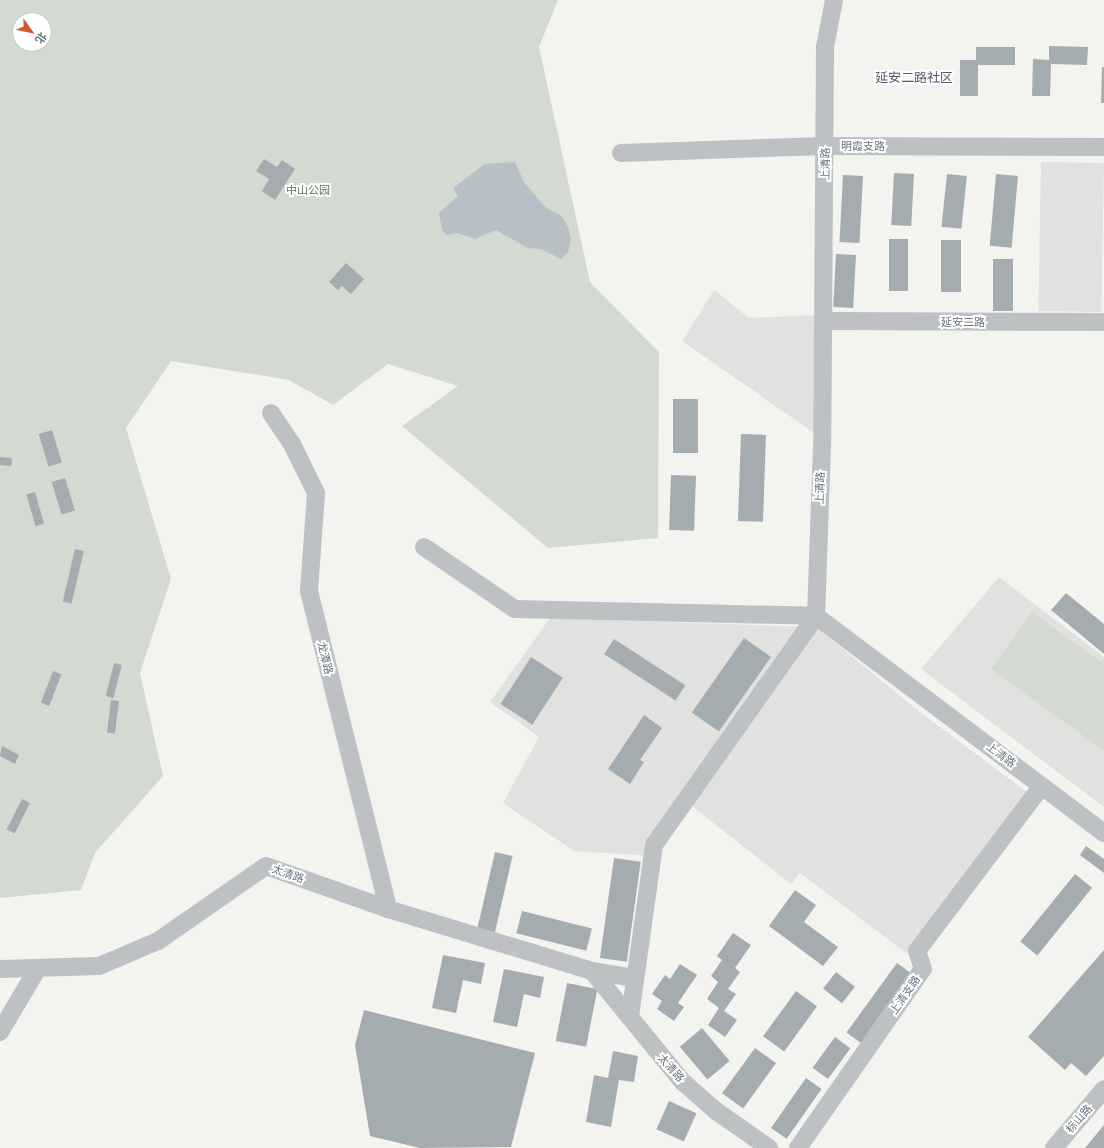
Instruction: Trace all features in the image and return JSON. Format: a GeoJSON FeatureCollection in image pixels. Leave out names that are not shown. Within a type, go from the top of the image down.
{"type":"FeatureCollection","features":[{"type":"Feature","properties":{"kind":"street","name":"上清路"},"geometry":{"type":"LineString","coordinates":[[834,0],[825,48],[823,321],[816,616],[1104,833]]}},
{"type":"Feature","properties":{"kind":"street","name":"明霞支路"},"geometry":{"type":"LineString","coordinates":[[621,153],[825,146],[1104,147]]}},
{"type":"Feature","properties":{"kind":"street","name":"延安二路"},"geometry":{"type":"LineString","coordinates":[[823,321],[1104,322]]}},
{"type":"Feature","properties":{"kind":"street","name":"龙潭路"},"geometry":{"type":"LineString","coordinates":[[271,413],[292,444],[316,494],[309,591],[388,909]]}},
{"type":"Feature","properties":{"kind":"street"},"geometry":{"type":"LineString","coordinates":[[424,547],[515,609],[816,616]]}},
{"type":"Feature","properties":{"kind":"street"},"geometry":{"type":"LineString","coordinates":[[630,1016],[654,845],[816,616]]}},
{"type":"Feature","properties":{"kind":"street","name":"上清支路"},"geometry":{"type":"LineString","coordinates":[[798,1148],[923,969],[917,951],[1042,786]]}},
{"type":"Feature","properties":{"kind":"street","name":"太清路"},"geometry":{"type":"LineString","coordinates":[[0,969],[99,966],[158,941],[266,866],[388,909],[592,970],[635,978]]}},
{"type":"Feature","properties":{"kind":"street"},"geometry":{"type":"LineString","coordinates":[[0,1032],[38,968]]}},
{"type":"Feature","properties":{"kind":"street","name":"太清路"},"geometry":{"type":"LineString","coordinates":[[592,970],[630,1016],[659,1055],[683,1082],[716,1110],[768,1148]]}},
{"type":"Feature","properties":{"kind":"street","name":"标山路"},"geometry":{"type":"LineString","coordinates":[[1054,1148],[1104,1089]]}},
{"type":"Feature","properties":{"kind":"shaded area"},"geometry":{"type":"Polygon","coordinates":[[[515,162],[524,182],[545,207],[562,216],[568,227],[571,239],[568,252],[561,259],[541,249],[528,248],[496,230],[475,239],[458,233],[447,235],[442,230],[439,213],[458,196],[453,188],[485,164],[515,162]]]}},
{"type":"Feature","properties":{"kind":"shaded area"},"geometry":{"type":"Polygon","coordinates":[[[1041,162],[1104,163],[1101,312],[1038,311],[1041,162]]]}},
{"type":"Feature","properties":{"kind":"shaded area"},"geometry":{"type":"Polygon","coordinates":[[[714,290],[749,318],[817,315],[817,435],[682,341],[714,290]]]}},
{"type":"Feature","properties":{"kind":"shaded area"},"geometry":{"type":"Polygon","coordinates":[[[999,577],[1104,657],[1104,807],[921,669],[999,577]]]}},
{"type":"Feature","properties":{"kind":"shaded area"},"geometry":{"type":"Polygon","coordinates":[[[550,618],[816,627],[920,712],[1027,792],[906,953],[800,873],[791,884],[688,803],[651,856],[574,851],[503,803],[539,737],[490,702],[550,618]]]}},
{"type":"Feature","properties":{"kind":"green space","name":"中山公园"},"geometry":{"type":"Polygon","coordinates":[[[0,0],[558,0],[539,47],[590,282],[659,352],[658,538],[548,548],[402,426],[458,386],[388,364],[333,405],[289,380],[171,361],[126,428],[171,579],[140,673],[163,776],[95,853],[81,890],[0,898],[0,0]]]}},
{"type":"Feature","properties":{"kind":"green space"},"geometry":{"type":"Polygon","coordinates":[[[1032,612],[1104,664],[1104,751],[991,669],[1032,612]]]}},
{"type":"Feature","properties":{"kind":"building"},"geometry":{"type":"Polygon","coordinates":[[[1049,46],[1088,47],[1087,65],[1051,64],[1050,96],[1032,96],[1033,59],[1049,60],[1049,46]]]}},
{"type":"Feature","properties":{"kind":"building"},"geometry":{"type":"Polygon","coordinates":[[[976,47],[1015,47],[1015,65],[978,65],[978,96],[960,96],[960,60],[976,60],[976,47]]]}},
{"type":"Feature","properties":{"kind":"building"},"geometry":{"type":"Polygon","coordinates":[[[1102,67],[1104,67],[1104,103],[1101,103],[1102,67]]]}},
{"type":"Feature","properties":{"kind":"building"},"geometry":{"type":"Polygon","coordinates":[[[264,159],[277,167],[282,160],[295,169],[275,200],[262,191],[269,179],[256,171],[264,159]]]}},
{"type":"Feature","properties":{"kind":"building"},"geometry":{"type":"Polygon","coordinates":[[[894,173],[914,174],[911,226],[891,225],[894,173]]]}},
{"type":"Feature","properties":{"kind":"building"},"geometry":{"type":"Polygon","coordinates":[[[947,174],[967,176],[961,229],[941,227],[947,174]]]}},
{"type":"Feature","properties":{"kind":"building"},"geometry":{"type":"Polygon","coordinates":[[[996,174],[1018,176],[1012,248],[990,246],[996,174]]]}},
{"type":"Feature","properties":{"kind":"building"},"geometry":{"type":"Polygon","coordinates":[[[843,175],[863,176],[859,243],[839,242],[843,175]]]}},
{"type":"Feature","properties":{"kind":"building"},"geometry":{"type":"Polygon","coordinates":[[[889,239],[908,239],[908,291],[889,291],[889,239]]]}},
{"type":"Feature","properties":{"kind":"building"},"geometry":{"type":"Polygon","coordinates":[[[941,240],[961,240],[961,292],[941,292],[941,240]]]}},
{"type":"Feature","properties":{"kind":"building"},"geometry":{"type":"Polygon","coordinates":[[[836,254],[856,255],[853,308],[833,307],[836,254]]]}},
{"type":"Feature","properties":{"kind":"building"},"geometry":{"type":"Polygon","coordinates":[[[993,259],[1013,259],[1013,311],[993,311],[993,259]]]}},
{"type":"Feature","properties":{"kind":"building"},"geometry":{"type":"Polygon","coordinates":[[[346,263],[364,279],[351,294],[342,286],[338,290],[329,282],[346,263]]]}},
{"type":"Feature","properties":{"kind":"building"},"geometry":{"type":"Polygon","coordinates":[[[673,399],[698,399],[698,453],[673,453],[673,399]]]}},
{"type":"Feature","properties":{"kind":"building"},"geometry":{"type":"Polygon","coordinates":[[[52,430],[62,463],[49,467],[39,434],[52,430]]]}},
{"type":"Feature","properties":{"kind":"building"},"geometry":{"type":"Polygon","coordinates":[[[741,434],[766,435],[763,522],[738,521],[741,434]]]}},
{"type":"Feature","properties":{"kind":"building"},"geometry":{"type":"Polygon","coordinates":[[[0,457],[12,458],[11,466],[0,465],[0,457]]]}},
{"type":"Feature","properties":{"kind":"building"},"geometry":{"type":"Polygon","coordinates":[[[671,475],[696,476],[694,531],[669,530],[671,475]]]}},
{"type":"Feature","properties":{"kind":"building"},"geometry":{"type":"Polygon","coordinates":[[[65,478],[75,511],[62,515],[52,482],[65,478]]]}},
{"type":"Feature","properties":{"kind":"building"},"geometry":{"type":"Polygon","coordinates":[[[35,492],[44,524],[35,526],[26,494],[35,492]]]}},
{"type":"Feature","properties":{"kind":"building"},"geometry":{"type":"Polygon","coordinates":[[[75,549],[84,551],[72,604],[63,602],[75,549]]]}},
{"type":"Feature","properties":{"kind":"building"},"geometry":{"type":"Polygon","coordinates":[[[1066,593],[1104,624],[1104,654],[1051,610],[1066,593]]]}},
{"type":"Feature","properties":{"kind":"building"},"geometry":{"type":"Polygon","coordinates":[[[744,638],[771,657],[719,731],[692,713],[744,638]]]}},
{"type":"Feature","properties":{"kind":"building"},"geometry":{"type":"Polygon","coordinates":[[[614,639],[685,685],[675,700],[604,654],[614,639]]]}},
{"type":"Feature","properties":{"kind":"building"},"geometry":{"type":"Polygon","coordinates":[[[531,657],[563,678],[532,725],[501,704],[531,657]]]}},
{"type":"Feature","properties":{"kind":"building"},"geometry":{"type":"Polygon","coordinates":[[[114,663],[122,665],[114,698],[106,696],[114,663]]]}},
{"type":"Feature","properties":{"kind":"building"},"geometry":{"type":"Polygon","coordinates":[[[53,671],[61,674],[49,706],[41,703],[53,671]]]}},
{"type":"Feature","properties":{"kind":"building"},"geometry":{"type":"Polygon","coordinates":[[[111,700],[119,701],[115,734],[107,733],[111,700]]]}},
{"type":"Feature","properties":{"kind":"building"},"geometry":{"type":"Polygon","coordinates":[[[644,715],[662,728],[640,760],[644,762],[630,784],[608,769],[644,715]]]}},
{"type":"Feature","properties":{"kind":"building"},"geometry":{"type":"Polygon","coordinates":[[[2,746],[19,755],[15,764],[0,756],[2,746]]]}},
{"type":"Feature","properties":{"kind":"building"},"geometry":{"type":"Polygon","coordinates":[[[22,799],[30,803],[15,833],[7,829],[22,799]]]}},
{"type":"Feature","properties":{"kind":"building"},"geometry":{"type":"Polygon","coordinates":[[[1086,846],[1104,859],[1104,873],[1080,855],[1086,846]]]}},
{"type":"Feature","properties":{"kind":"building"},"geometry":{"type":"Polygon","coordinates":[[[495,852],[513,856],[495,932],[477,928],[495,852]]]}},
{"type":"Feature","properties":{"kind":"building"},"geometry":{"type":"Polygon","coordinates":[[[614,858],[641,862],[627,962],[600,958],[614,858]]]}},
{"type":"Feature","properties":{"kind":"building"},"geometry":{"type":"Polygon","coordinates":[[[1075,874],[1092,888],[1037,955],[1020,942],[1075,874]]]}},
{"type":"Feature","properties":{"kind":"building"},"geometry":{"type":"Polygon","coordinates":[[[795,890],[816,905],[804,922],[838,947],[823,966],[769,926],[795,890]]]}},
{"type":"Feature","properties":{"kind":"building"},"geometry":{"type":"Polygon","coordinates":[[[522,911],[592,928],[586,951],[516,933],[522,911]]]}},
{"type":"Feature","properties":{"kind":"building"},"geometry":{"type":"Polygon","coordinates":[[[733,933],[751,945],[735,968],[740,972],[728,989],[736,994],[724,1011],[737,1020],[725,1037],[708,1025],[719,1008],[707,999],[718,982],[711,976],[722,960],[717,956],[733,933]]]}},
{"type":"Feature","properties":{"kind":"building"},"geometry":{"type":"Polygon","coordinates":[[[1104,950],[1104,1056],[1086,1076],[1071,1063],[1065,1070],[1028,1037],[1104,950]]]}},
{"type":"Feature","properties":{"kind":"building"},"geometry":{"type":"Polygon","coordinates":[[[443,955],[485,963],[481,984],[463,980],[456,1013],[432,1008],[443,955]]]}},
{"type":"Feature","properties":{"kind":"building"},"geometry":{"type":"Polygon","coordinates":[[[897,963],[912,974],[862,1044],[846,1033],[897,963]]]}},
{"type":"Feature","properties":{"kind":"building"},"geometry":{"type":"Polygon","coordinates":[[[680,964],[697,975],[678,1003],[684,1007],[674,1021],[657,1009],[662,1001],[652,994],[665,975],[670,979],[680,964]]]}},
{"type":"Feature","properties":{"kind":"building"},"geometry":{"type":"Polygon","coordinates":[[[504,969],[544,977],[540,998],[524,994],[517,1027],[493,1022],[504,969]]]}},
{"type":"Feature","properties":{"kind":"building"},"geometry":{"type":"Polygon","coordinates":[[[836,972],[855,987],[842,1003],[823,989],[836,972]]]}},
{"type":"Feature","properties":{"kind":"building"},"geometry":{"type":"Polygon","coordinates":[[[567,983],[597,989],[586,1047],[556,1041],[567,983]]]}},
{"type":"Feature","properties":{"kind":"building"},"geometry":{"type":"Polygon","coordinates":[[[796,991],[817,1006],[784,1052],[763,1036],[796,991]]]}},
{"type":"Feature","properties":{"kind":"building"},"geometry":{"type":"Polygon","coordinates":[[[364,1010],[535,1053],[511,1147],[420,1148],[370,1136],[355,1045],[364,1010]]]}},
{"type":"Feature","properties":{"kind":"building"},"geometry":{"type":"Polygon","coordinates":[[[702,1028],[730,1061],[707,1080],[680,1047],[702,1028]]]}},
{"type":"Feature","properties":{"kind":"building"},"geometry":{"type":"Polygon","coordinates":[[[835,1037],[850,1048],[828,1079],[813,1068],[835,1037]]]}},
{"type":"Feature","properties":{"kind":"building"},"geometry":{"type":"Polygon","coordinates":[[[755,1048],[776,1063],[743,1109],[722,1093],[755,1048]]]}},
{"type":"Feature","properties":{"kind":"building"},"geometry":{"type":"Polygon","coordinates":[[[613,1051],[638,1056],[634,1082],[619,1080],[611,1127],[586,1122],[594,1075],[608,1078],[613,1051]]]}},
{"type":"Feature","properties":{"kind":"building"},"geometry":{"type":"Polygon","coordinates":[[[806,1078],[822,1089],[787,1139],[771,1128],[806,1078]]]}},
{"type":"Feature","properties":{"kind":"building"},"geometry":{"type":"Polygon","coordinates":[[[669,1101],[696,1113],[684,1142],[656,1129],[669,1101]]]}},
{"type":"Feature","properties":{"kind":"building"},"geometry":{"type":"Polygon","coordinates":[[[1104,1125],[1104,1148],[1085,1148],[1104,1125]]]}},
{"type":"Feature","properties":{"kind":"district","name":"延安二路社区"},"geometry":{"type":"Point","coordinates":[914,77]}}]}
